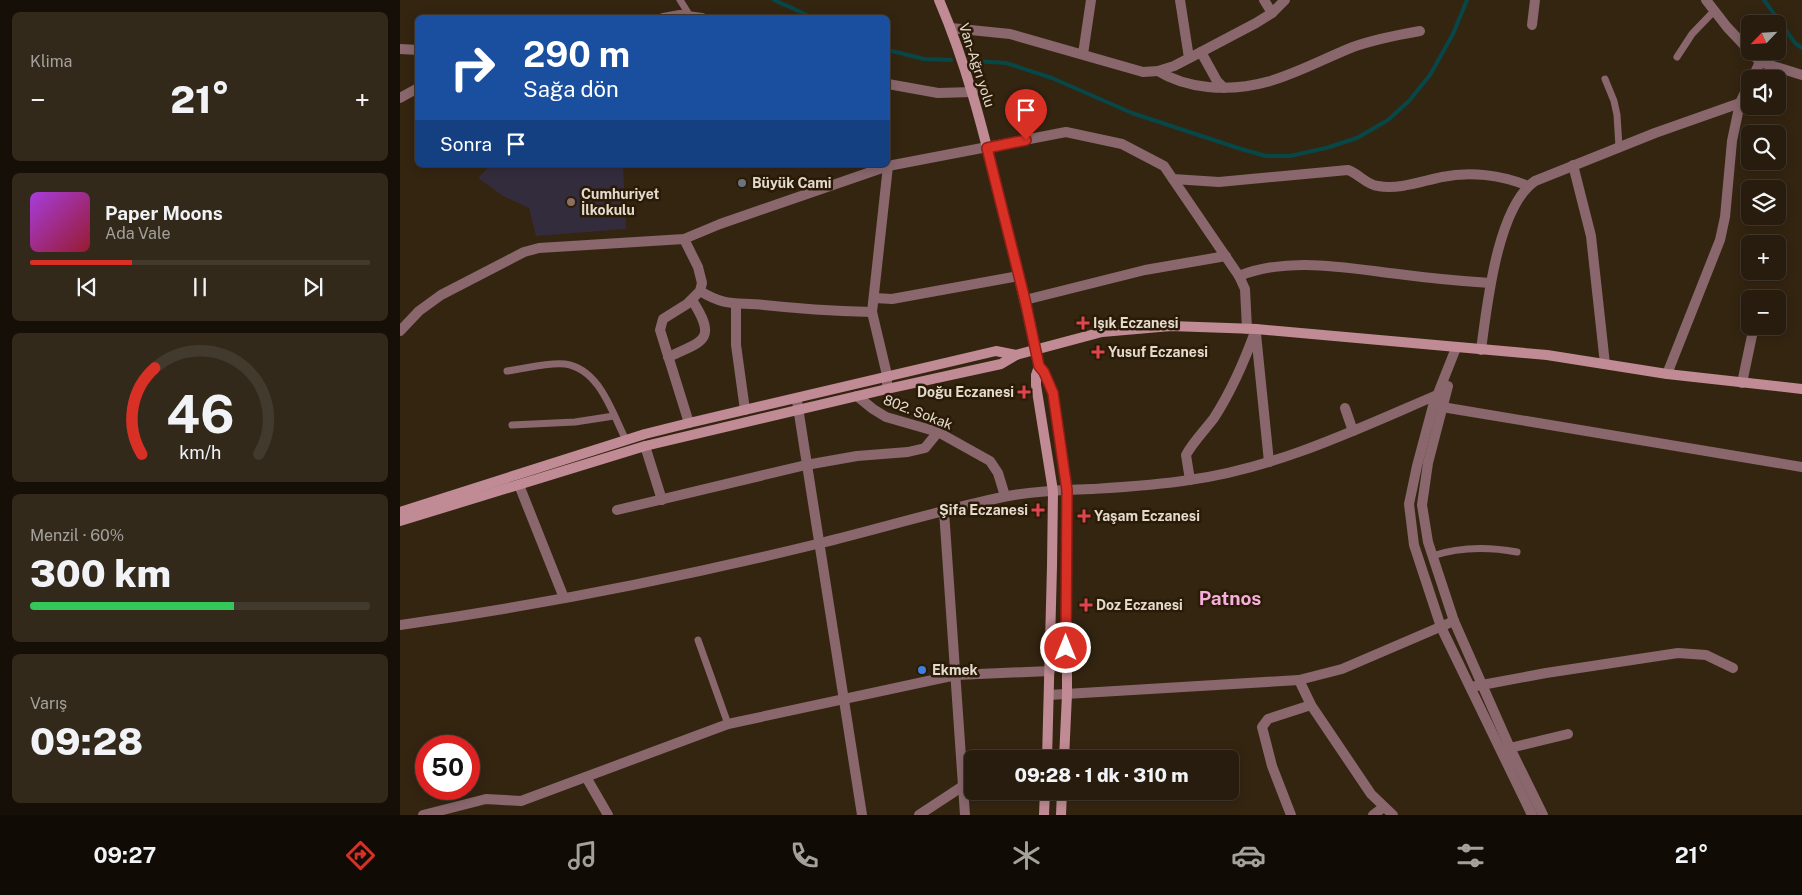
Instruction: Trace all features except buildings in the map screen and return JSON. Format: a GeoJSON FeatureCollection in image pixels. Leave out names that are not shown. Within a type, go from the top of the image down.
{"type":"FeatureCollection","features":[{"type":"Feature","properties":{"kind":"main road","name":"Van-Ağrı yolu"},"geometry":{"type":"LineString","coordinates":[[939,0],[951,28],[973,92],[1025,300],[1039,366],[1044,372],[1053,393],[1067,490],[1067,694],[1064,750]]}},
{"type":"Feature","properties":{"kind":"main road"},"geometry":{"type":"LineString","coordinates":[[400,521],[645,446],[1001,364],[1016,356],[1036,350],[1102,332],[1122,330],[1171,326],[1251,329],[1547,355],[1667,374],[1802,389]]}},
{"type":"Feature","properties":{"kind":"main road"},"geometry":{"type":"LineString","coordinates":[[400,512],[626,440],[689,423],[887,375],[996,351],[1016,356]]}},
{"type":"Feature","properties":{"kind":"main road"},"geometry":{"type":"LineString","coordinates":[[1039,366],[1036,384],[1053,491],[1050,671],[1046,750]]}},
{"type":"Feature","properties":{"kind":"main road"},"geometry":{"type":"LineString","coordinates":[[1044,815],[1045,800]]}},
{"type":"Feature","properties":{"kind":"main road"},"geometry":{"type":"LineString","coordinates":[[1061,815],[1062,800]]}},
{"type":"Feature","properties":{"kind":"street"},"geometry":{"type":"LineString","coordinates":[[1083,54],[1091,0]]}},
{"type":"Feature","properties":{"kind":"street"},"geometry":{"type":"LineString","coordinates":[[1180,0],[1189,58]]}},
{"type":"Feature","properties":{"kind":"street"},"geometry":{"type":"LineString","coordinates":[[1264,0],[1272,13]]}},
{"type":"Feature","properties":{"kind":"street"},"geometry":{"type":"LineString","coordinates":[[951,28],[1010,34],[1143,72],[1158,71],[1174,66],[1248,28],[1272,13],[1285,0]]}},
{"type":"Feature","properties":{"kind":"street"},"geometry":{"type":"LineString","coordinates":[[1532,25],[1535,0]]}},
{"type":"Feature","properties":{"kind":"street"},"geometry":{"type":"LineString","coordinates":[[1706,0],[1727,27],[1760,62],[1802,75]]}},
{"type":"Feature","properties":{"kind":"street"},"geometry":{"type":"LineString","coordinates":[[1158,71],[1170,79],[1188,85],[1224,88],[1257,86],[1293,74],[1355,46],[1420,31]]}},
{"type":"Feature","properties":{"kind":"street"},"geometry":{"type":"LineString","coordinates":[[400,48],[415,50]]}},
{"type":"Feature","properties":{"kind":"street"},"geometry":{"type":"LineString","coordinates":[[1201,52],[1217,81],[1224,88]]}},
{"type":"Feature","properties":{"kind":"street"},"geometry":{"type":"LineString","coordinates":[[1756,70],[1760,62]]}},
{"type":"Feature","properties":{"kind":"street"},"geometry":{"type":"LineString","coordinates":[[890,84],[938,93],[973,92]]}},
{"type":"Feature","properties":{"kind":"street"},"geometry":{"type":"LineString","coordinates":[[400,98],[415,90]]}},
{"type":"Feature","properties":{"kind":"street"},"geometry":{"type":"LineString","coordinates":[[1481,350],[1490,283],[1500,244],[1514,207],[1528,186],[1535,181],[1573,165],[1740,103]]}},
{"type":"Feature","properties":{"kind":"street"},"geometry":{"type":"LineString","coordinates":[[1667,374],[1720,240],[1725,217],[1732,141],[1740,103]]}},
{"type":"Feature","properties":{"kind":"street"},"geometry":{"type":"LineString","coordinates":[[890,166],[1066,132],[1122,144],[1164,166],[1226,256],[1245,289],[1268,462]]}},
{"type":"Feature","properties":{"kind":"street"},"geometry":{"type":"LineString","coordinates":[[1573,165],[1591,236],[1605,364]]}},
{"type":"Feature","properties":{"kind":"street"},"geometry":{"type":"LineString","coordinates":[[400,331],[424,307],[441,295],[524,252],[539,248],[684,239],[868,169],[881,167]]}},
{"type":"Feature","properties":{"kind":"street"},"geometry":{"type":"LineString","coordinates":[[887,389],[887,375],[872,312],[888,167]]}},
{"type":"Feature","properties":{"kind":"street"},"geometry":{"type":"LineString","coordinates":[[1173,179],[1218,182],[1348,170],[1376,186],[1401,186],[1460,174],[1494,176],[1528,186]]}},
{"type":"Feature","properties":{"kind":"street"},"geometry":{"type":"LineString","coordinates":[[684,239],[698,267],[702,284],[700,291],[692,300],[677,311],[666,316],[661,323],[661,334],[689,423]]}},
{"type":"Feature","properties":{"kind":"street"},"geometry":{"type":"LineString","coordinates":[[1025,300],[1145,270],[1226,256]]}},
{"type":"Feature","properties":{"kind":"street"},"geometry":{"type":"LineString","coordinates":[[1239,276],[1251,271],[1275,266],[1332,267],[1490,283]]}},
{"type":"Feature","properties":{"kind":"street"},"geometry":{"type":"LineString","coordinates":[[874,298],[892,299],[1019,276]]}},
{"type":"Feature","properties":{"kind":"street"},"geometry":{"type":"LineString","coordinates":[[700,291],[723,302],[736,304],[760,304],[806,310],[872,312]]}},
{"type":"Feature","properties":{"kind":"street"},"geometry":{"type":"LineString","coordinates":[[668,357],[695,345],[702,339],[704,320],[692,300]]}},
{"type":"Feature","properties":{"kind":"street"},"geometry":{"type":"LineString","coordinates":[[736,304],[736,345],[745,410]]}},
{"type":"Feature","properties":{"kind":"street"},"geometry":{"type":"LineString","coordinates":[[1190,480],[1186,455],[1227,396],[1244,362],[1251,329]]}},
{"type":"Feature","properties":{"kind":"street"},"geometry":{"type":"LineString","coordinates":[[1742,383],[1752,335]]}},
{"type":"Feature","properties":{"kind":"street"},"geometry":{"type":"LineString","coordinates":[[1456,348],[1447,388],[1438,407],[1417,466],[1410,504],[1414,545],[1441,627],[1532,815]]}},
{"type":"Feature","properties":{"kind":"street"},"geometry":{"type":"LineString","coordinates":[[1456,348],[1437,395],[1438,407],[1422,505],[1428,542],[1454,621],[1510,748],[1543,815]]}},
{"type":"Feature","properties":{"kind":"street"},"geometry":{"type":"LineString","coordinates":[[400,625],[564,598],[820,544],[1005,496],[1126,487],[1224,474],[1306,450],[1437,395],[1447,388]]}},
{"type":"Feature","properties":{"kind":"street","name":"802. Sokak"},"geometry":{"type":"LineString","coordinates":[[857,396],[886,417],[938,432],[993,464],[1005,496]]}},
{"type":"Feature","properties":{"kind":"street"},"geometry":{"type":"LineString","coordinates":[[796,397],[862,815]]}},
{"type":"Feature","properties":{"kind":"street"},"geometry":{"type":"LineString","coordinates":[[1438,407],[1802,467]]}},
{"type":"Feature","properties":{"kind":"street"},"geometry":{"type":"LineString","coordinates":[[1345,408],[1354,431]]}},
{"type":"Feature","properties":{"kind":"street"},"geometry":{"type":"LineString","coordinates":[[617,510],[806,465],[857,456],[908,452],[925,448],[938,432]]}},
{"type":"Feature","properties":{"kind":"street"},"geometry":{"type":"LineString","coordinates":[[645,446],[662,500]]}},
{"type":"Feature","properties":{"kind":"street"},"geometry":{"type":"LineString","coordinates":[[519,485],[564,598]]}},
{"type":"Feature","properties":{"kind":"street"},"geometry":{"type":"LineString","coordinates":[[919,815],[964,786],[944,511]]}},
{"type":"Feature","properties":{"kind":"street"},"geometry":{"type":"LineString","coordinates":[[1049,695],[1172,686],[1299,680],[1342,669],[1454,621]]}},
{"type":"Feature","properties":{"kind":"street"},"geometry":{"type":"LineString","coordinates":[[1470,687],[1546,673],[1678,653],[1706,655],[1733,668]]}},
{"type":"Feature","properties":{"kind":"street"},"geometry":{"type":"LineString","coordinates":[[423,815],[486,800],[521,801],[728,724],[956,675],[1050,671]]}},
{"type":"Feature","properties":{"kind":"street"},"geometry":{"type":"LineString","coordinates":[[1299,680],[1311,704],[1371,794],[1392,815]]}},
{"type":"Feature","properties":{"kind":"street"},"geometry":{"type":"LineString","coordinates":[[1291,815],[1272,766],[1262,727],[1268,719],[1311,704]]}},
{"type":"Feature","properties":{"kind":"street"},"geometry":{"type":"LineString","coordinates":[[1510,748],[1568,734]]}},
{"type":"Feature","properties":{"kind":"street"},"geometry":{"type":"LineString","coordinates":[[586,777],[608,815]]}},
{"type":"Feature","properties":{"kind":"street"},"geometry":{"type":"LineString","coordinates":[[964,800],[965,815]]}},
{"type":"Feature","properties":{"kind":"street"},"geometry":{"type":"LineString","coordinates":[[1373,815],[1384,807]]}},
{"type":"Feature","properties":{"kind":"lane"},"geometry":{"type":"LineString","coordinates":[[680,0],[689,15]]}},
{"type":"Feature","properties":{"kind":"lane"},"geometry":{"type":"LineString","coordinates":[[1677,57],[1692,34],[1714,11]]}},
{"type":"Feature","properties":{"kind":"lane"},"geometry":{"type":"LineString","coordinates":[[1604,79],[1614,100],[1619,147]]}},
{"type":"Feature","properties":{"kind":"lane"},"geometry":{"type":"LineString","coordinates":[[507,371],[565,364],[579,368],[590,375],[598,384],[626,440]]}},
{"type":"Feature","properties":{"kind":"lane"},"geometry":{"type":"LineString","coordinates":[[512,426],[575,422],[614,416]]}},
{"type":"Feature","properties":{"kind":"lane"},"geometry":{"type":"LineString","coordinates":[[1432,556],[1446,551],[1463,550],[1498,549],[1517,552]]}},
{"type":"Feature","properties":{"kind":"lane"},"geometry":{"type":"LineString","coordinates":[[698,640],[728,724]]}},
{"type":"Feature","properties":{"kind":"shaded area","name":"Cumhuriyet İlkokulu"},"geometry":{"type":"Polygon","coordinates":[[[488,167],[623,167],[626,229],[536,236],[529,208],[503,196],[478,178],[488,167]]]}},
{"type":"Feature","properties":{"kind":"waterway"},"geometry":{"type":"LineString","coordinates":[[774,0],[807,15]]}},
{"type":"Feature","properties":{"kind":"waterway"},"geometry":{"type":"LineString","coordinates":[[976,61],[1006,63],[1052,78],[1132,113],[1241,149],[1266,156],[1290,156],[1326,148],[1357,138],[1388,120],[1409,101],[1430,75],[1453,34],[1467,0]]}},
{"type":"Feature","properties":{"kind":"waterway"},"geometry":{"type":"LineString","coordinates":[[1764,0],[1795,43],[1802,48]]}},
{"type":"Feature","properties":{"kind":"waterway"},"geometry":{"type":"LineString","coordinates":[[890,50],[924,59],[951,60]]}},
{"type":"Feature","properties":{"kind":"place","name":"Büyük Cami"},"geometry":{"type":"Point","coordinates":[742,183]}},
{"type":"Feature","properties":{"kind":"place","name":"Cumhuriyet İlkokulu"},"geometry":{"type":"Point","coordinates":[571,202]}},
{"type":"Feature","properties":{"kind":"place","name":"Işık Eczanesi"},"geometry":{"type":"Point","coordinates":[1083,323]}},
{"type":"Feature","properties":{"kind":"place","name":"Yusuf Eczanesi"},"geometry":{"type":"Point","coordinates":[1098,352]}},
{"type":"Feature","properties":{"kind":"place","name":"Doğu Eczanesi"},"geometry":{"type":"Point","coordinates":[1024,392]}},
{"type":"Feature","properties":{"kind":"place","name":"Şifa Eczanesi"},"geometry":{"type":"Point","coordinates":[1038,510]}},
{"type":"Feature","properties":{"kind":"place","name":"Yaşam Eczanesi"},"geometry":{"type":"Point","coordinates":[1084,516]}},
{"type":"Feature","properties":{"kind":"place","name":"Doz Eczanesi"},"geometry":{"type":"Point","coordinates":[1086,605]}},
{"type":"Feature","properties":{"kind":"place","name":"Ekmek"},"geometry":{"type":"Point","coordinates":[922,670]}},
{"type":"Feature","properties":{"kind":"district","name":"Patnos"},"geometry":{"type":"Point","coordinates":[1230,598]}},
{"type":"Feature","properties":{"kind":"route"},"geometry":{"type":"LineString","coordinates":[[1026,140],[987,148],[1025,300],[1039,366],[1044,372],[1053,393],[1067,490],[1066,648]]}}]}
